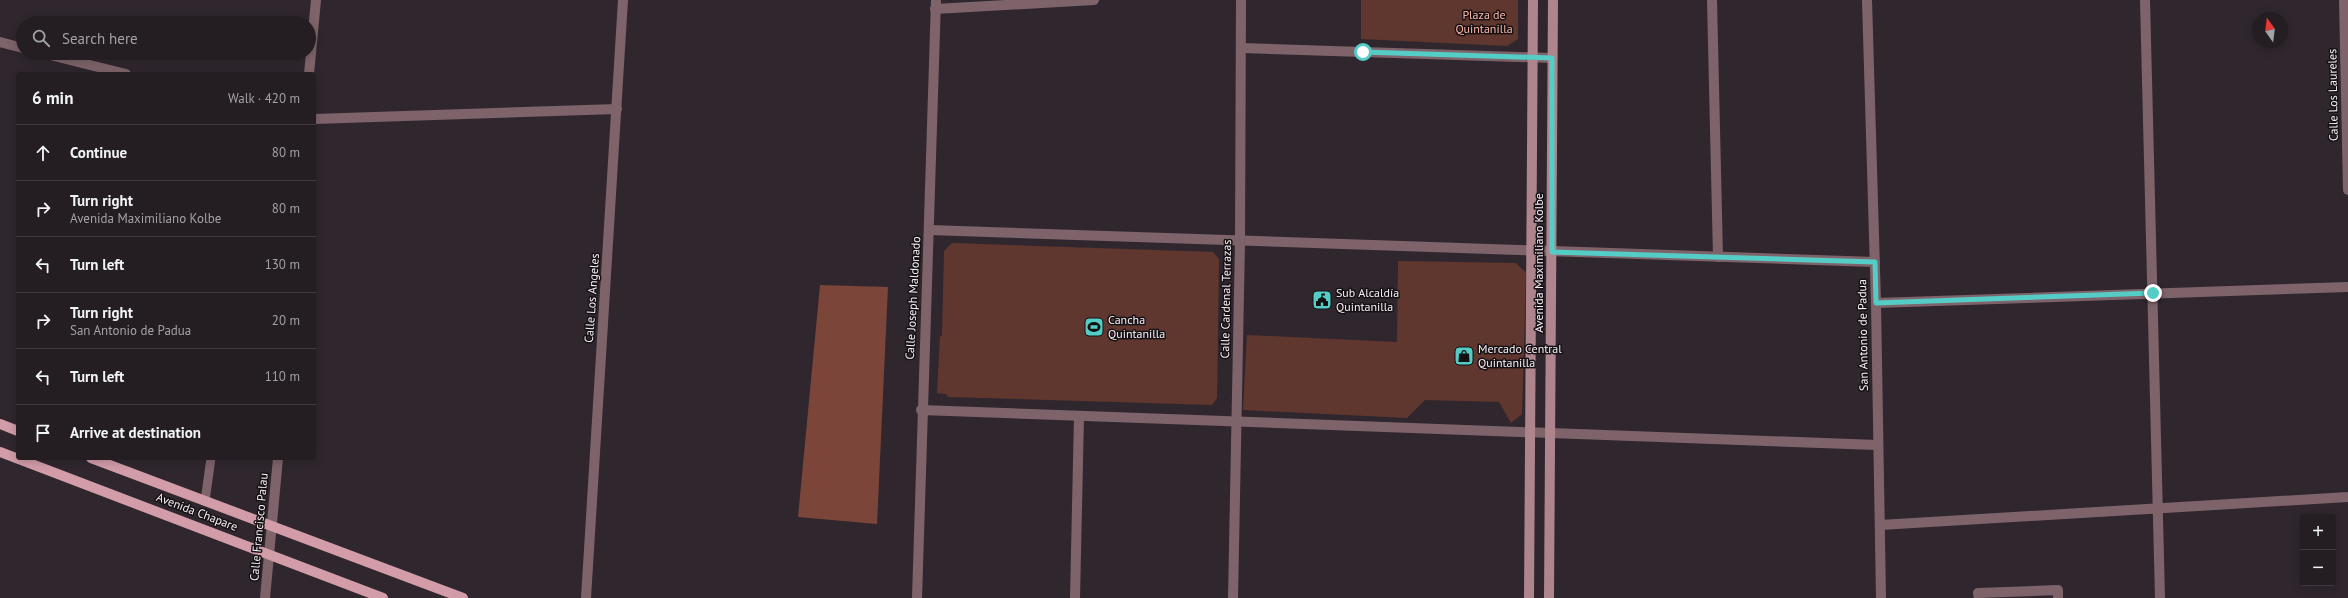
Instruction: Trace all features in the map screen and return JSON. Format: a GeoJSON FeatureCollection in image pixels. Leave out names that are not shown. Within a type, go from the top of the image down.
{"type":"FeatureCollection","features":[{"type":"Feature","properties":{"kind":"main road","name":"Avenida Maximiliano Kolbe"},"geometry":{"type":"LineString","coordinates":[[1529,598],[1533,0]]}},
{"type":"Feature","properties":{"kind":"main road","name":"Avenida Maximiliano Kolbe"},"geometry":{"type":"LineString","coordinates":[[1549,598],[1552,433],[1553,0]]}},
{"type":"Feature","properties":{"kind":"main road"},"geometry":{"type":"LineString","coordinates":[[0,424],[16,429]]}},
{"type":"Feature","properties":{"kind":"main road","name":"Avenida Chapare"},"geometry":{"type":"LineString","coordinates":[[0,452],[16,458]]}},
{"type":"Feature","properties":{"kind":"main road","name":"Avenida Chapare"},"geometry":{"type":"LineString","coordinates":[[21,460],[384,598]]}},
{"type":"Feature","properties":{"kind":"main road","name":"Avenida Chapare"},"geometry":{"type":"LineString","coordinates":[[96,460],[463,598]]}},
{"type":"Feature","properties":{"kind":"street"},"geometry":{"type":"LineString","coordinates":[[314,16],[316,0]]}},
{"type":"Feature","properties":{"kind":"street","name":"Calle Los Angeles"},"geometry":{"type":"LineString","coordinates":[[586,598],[623,0]]}},
{"type":"Feature","properties":{"kind":"street"},"geometry":{"type":"LineString","coordinates":[[935,4],[1094,0]]}},
{"type":"Feature","properties":{"kind":"street","name":"Calle Cardenal Terrazas"},"geometry":{"type":"LineString","coordinates":[[1233,598],[1240,242],[1241,0]]}},
{"type":"Feature","properties":{"kind":"street"},"geometry":{"type":"LineString","coordinates":[[1712,0],[1718,257]]}},
{"type":"Feature","properties":{"kind":"street","name":"San Antonio de Padua"},"geometry":{"type":"LineString","coordinates":[[1867,0],[1876,303],[1877,445],[1881,598]]}},
{"type":"Feature","properties":{"kind":"street"},"geometry":{"type":"LineString","coordinates":[[2145,0],[2160,598]]}},
{"type":"Feature","properties":{"kind":"street","name":"Calle Los Laureles"},"geometry":{"type":"LineString","coordinates":[[2344,0],[2348,190]]}},
{"type":"Feature","properties":{"kind":"street","name":"Calle Joseph Maldonado"},"geometry":{"type":"LineString","coordinates":[[916,598],[921,410],[929,230],[935,4]]}},
{"type":"Feature","properties":{"kind":"street"},"geometry":{"type":"LineString","coordinates":[[0,42],[16,46]]}},
{"type":"Feature","properties":{"kind":"street"},"geometry":{"type":"LineString","coordinates":[[1242,48],[1552,58]]}},
{"type":"Feature","properties":{"kind":"street"},"geometry":{"type":"LineString","coordinates":[[70,60],[118,72]]}},
{"type":"Feature","properties":{"kind":"street"},"geometry":{"type":"LineString","coordinates":[[309,72],[310,60]]}},
{"type":"Feature","properties":{"kind":"street"},"geometry":{"type":"LineString","coordinates":[[316,119],[617,109]]}},
{"type":"Feature","properties":{"kind":"street"},"geometry":{"type":"LineString","coordinates":[[929,230],[1531,252],[1875,262]]}},
{"type":"Feature","properties":{"kind":"street"},"geometry":{"type":"LineString","coordinates":[[1876,303],[2348,287]]}},
{"type":"Feature","properties":{"kind":"street"},"geometry":{"type":"LineString","coordinates":[[921,410],[1877,445]]}},
{"type":"Feature","properties":{"kind":"street"},"geometry":{"type":"LineString","coordinates":[[1075,598],[1079,416]]}},
{"type":"Feature","properties":{"kind":"street","name":"Calle Francisco Palau"},"geometry":{"type":"LineString","coordinates":[[265,598],[271,554],[278,460]]}},
{"type":"Feature","properties":{"kind":"street"},"geometry":{"type":"LineString","coordinates":[[1880,525],[2348,496]]}},
{"type":"Feature","properties":{"kind":"street"},"geometry":{"type":"LineString","coordinates":[[1979,598],[1978,593],[2058,590],[2058,598]]}},
{"type":"Feature","properties":{"kind":"lane"},"geometry":{"type":"LineString","coordinates":[[205,501],[211,460]]}},
{"type":"Feature","properties":{"kind":"green space","name":"Plaza de Quintanilla"},"geometry":{"type":"Polygon","coordinates":[[[1361,0],[1518,0],[1518,39],[1507,46],[1361,39],[1361,0]]]}},
{"type":"Feature","properties":{"kind":"green space"},"geometry":{"type":"Polygon","coordinates":[[[952,243],[1213,252],[1219,259],[1217,398],[1212,405],[948,397],[946,394],[937,393],[940,336],[942,336],[944,251],[952,243]]]}},
{"type":"Feature","properties":{"kind":"green space"},"geometry":{"type":"Polygon","coordinates":[[[1398,261],[1516,263],[1526,273],[1522,414],[1511,423],[1499,402],[1425,400],[1407,418],[1243,410],[1247,335],[1397,342],[1398,261]]]}},
{"type":"Feature","properties":{"kind":"shaded area"},"geometry":{"type":"Polygon","coordinates":[[[820,285],[888,287],[877,524],[798,517],[820,285]]]}},
{"type":"Feature","properties":{"kind":"place","name":"Sub Alcaldía Quintanilla"},"geometry":{"type":"Point","coordinates":[1322,300]}},
{"type":"Feature","properties":{"kind":"place","name":"Cancha Quintanilla"},"geometry":{"type":"Point","coordinates":[1094,327]}},
{"type":"Feature","properties":{"kind":"place","name":"Mercado Central Quintanilla"},"geometry":{"type":"Point","coordinates":[1464,356]}},
{"type":"Feature","properties":{"kind":"route"},"geometry":{"type":"LineString","coordinates":[[1363,52],[1552,58],[1552,252],[1875,262],[1876,303],[2153,293]]}}]}
